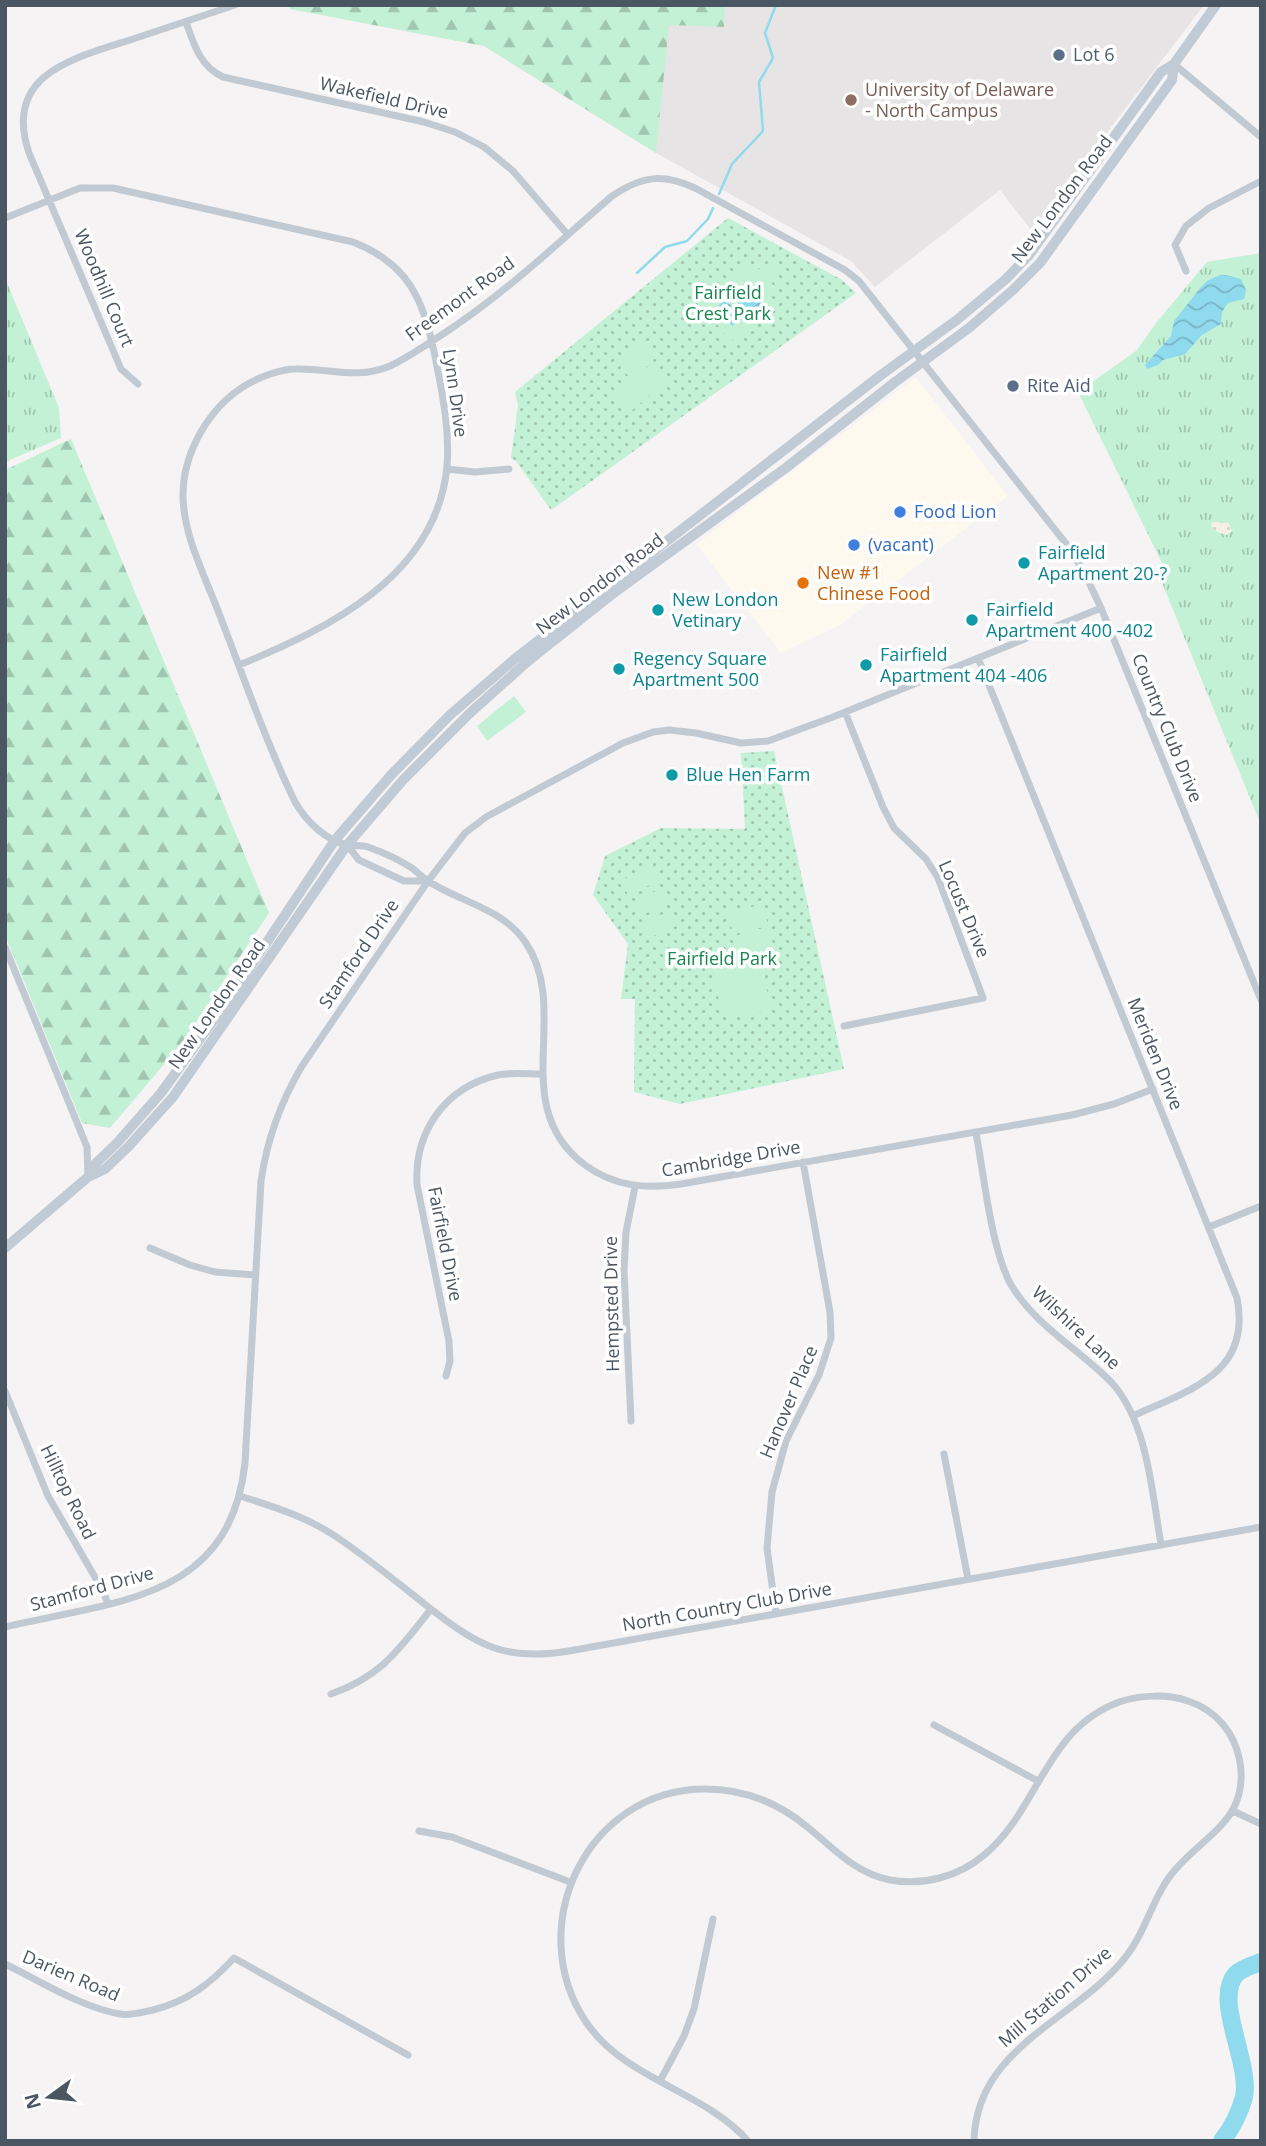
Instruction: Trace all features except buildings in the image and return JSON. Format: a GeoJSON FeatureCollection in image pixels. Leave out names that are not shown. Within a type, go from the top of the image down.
{"type":"FeatureCollection","features":[{"type":"Feature","properties":{"kind":"main road","name":"New London Road"},"geometry":{"type":"LineString","coordinates":[[88,1177],[94,1165],[162,1093],[231,996],[335,840],[391,775],[467,699],[516,658],[958,319],[1006,279],[1029,255],[1161,72],[1174,64],[1216,5]]}},
{"type":"Feature","properties":{"kind":"main road","name":"New London Road"},"geometry":{"type":"LineString","coordinates":[[5,1248],[88,1177],[105,1169],[173,1097],[348,845],[413,770],[470,713],[528,661],[611,595],[758,489],[969,328],[1040,263],[1172,80],[1174,64]]}},
{"type":"Feature","properties":{"kind":"street","name":"Woodhill Court"},"geometry":{"type":"LineString","coordinates":[[138,384],[121,369],[29,153],[23,131],[24,110],[33,90],[47,74],[64,62],[235,5]]}},
{"type":"Feature","properties":{"kind":"street","name":"Wakefield Drive"},"geometry":{"type":"LineString","coordinates":[[186,22],[202,61],[214,73],[223,77],[424,122],[471,139],[513,171],[568,235]]}},
{"type":"Feature","properties":{"kind":"street"},"geometry":{"type":"LineString","coordinates":[[1174,64],[1261,137]]}},
{"type":"Feature","properties":{"kind":"street","name":"Freemont Road"},"geometry":{"type":"LineString","coordinates":[[335,840],[308,820],[295,802],[239,666],[191,538],[183,507],[185,469],[202,430],[224,403],[244,385],[295,369],[348,374],[374,371],[401,360],[502,291],[612,196],[634,183],[655,178],[678,181],[852,274],[873,296],[915,350]]}},
{"type":"Feature","properties":{"kind":"street"},"geometry":{"type":"LineString","coordinates":[[1186,271],[1175,245],[1186,226],[1209,208],[1261,181]]}},
{"type":"Feature","properties":{"kind":"street","name":"Lynn Drive"},"geometry":{"type":"LineString","coordinates":[[5,218],[80,188],[113,188],[353,242],[380,254],[402,274],[423,309],[432,341],[447,423],[447,469],[429,526],[396,572],[340,618],[305,637],[239,666]]}},
{"type":"Feature","properties":{"kind":"street","name":"Country Club Drive"},"geometry":{"type":"LineString","coordinates":[[915,350],[1055,529],[1085,574],[1261,1000]]}},
{"type":"Feature","properties":{"kind":"street"},"geometry":{"type":"LineString","coordinates":[[447,469],[475,472],[509,469]]}},
{"type":"Feature","properties":{"kind":"street","name":"Stamford Drive"},"geometry":{"type":"LineString","coordinates":[[5,1627],[148,1594],[186,1574],[218,1541],[240,1496],[264,1160],[269,1138],[285,1096],[302,1066],[428,881],[455,844],[474,824],[623,743],[653,732],[682,730],[741,743],[768,741],[1101,608]]}},
{"type":"Feature","properties":{"kind":"street","name":"Meriden Drive"},"geometry":{"type":"LineString","coordinates":[[978,658],[1237,1298],[1240,1322],[1235,1346],[1222,1367],[1208,1381],[1133,1416]]}},
{"type":"Feature","properties":{"kind":"street","name":"Locust Drive"},"geometry":{"type":"LineString","coordinates":[[844,1026],[983,998],[938,878],[918,851],[894,828],[845,712]]}},
{"type":"Feature","properties":{"kind":"street","name":"Cambridge Drive"},"geometry":{"type":"LineString","coordinates":[[335,840],[348,845],[367,847],[410,867],[428,881],[499,917],[526,942],[536,963],[542,988],[542,1073],[546,1106],[564,1144],[595,1172],[635,1187],[673,1185],[976,1133],[1090,1111],[1153,1089]]}},
{"type":"Feature","properties":{"kind":"street","name":"Cambridge Drive"},"geometry":{"type":"LineString","coordinates":[[348,845],[359,860],[404,881],[428,881]]}},
{"type":"Feature","properties":{"kind":"street"},"geometry":{"type":"LineString","coordinates":[[5,947],[87,1147],[88,1177]]}},
{"type":"Feature","properties":{"kind":"street","name":"Fairfield Drive"},"geometry":{"type":"LineString","coordinates":[[446,1377],[450,1361],[449,1342],[417,1185],[420,1146],[437,1113],[465,1088],[501,1074],[542,1073]]}},
{"type":"Feature","properties":{"kind":"street","name":"Wilshire Lane"},"geometry":{"type":"LineString","coordinates":[[976,1133],[998,1250],[1009,1280],[1028,1308],[1114,1385],[1133,1416],[1143,1446],[1161,1544]]}},
{"type":"Feature","properties":{"kind":"street","name":"Hanover Place"},"geometry":{"type":"LineString","coordinates":[[776,1614],[767,1548],[772,1492],[786,1441],[825,1361],[831,1338],[828,1304],[803,1162]]}},
{"type":"Feature","properties":{"kind":"street","name":"Hempsted Drive"},"geometry":{"type":"LineString","coordinates":[[631,1421],[624,1270],[626,1233],[635,1187]]}},
{"type":"Feature","properties":{"kind":"street"},"geometry":{"type":"LineString","coordinates":[[1209,1227],[1261,1206]]}},
{"type":"Feature","properties":{"kind":"street"},"geometry":{"type":"LineString","coordinates":[[150,1248],[215,1272],[255,1275]]}},
{"type":"Feature","properties":{"kind":"street","name":"Hilltop Road"},"geometry":{"type":"LineString","coordinates":[[5,1391],[48,1496],[108,1604]]}},
{"type":"Feature","properties":{"kind":"street"},"geometry":{"type":"LineString","coordinates":[[944,1454],[968,1579]]}},
{"type":"Feature","properties":{"kind":"street","name":"North Country Club Drive"},"geometry":{"type":"LineString","coordinates":[[240,1496],[290,1513],[324,1529],[454,1628],[479,1643],[531,1655],[569,1651],[1261,1527]]}},
{"type":"Feature","properties":{"kind":"street"},"geometry":{"type":"LineString","coordinates":[[331,1694],[353,1686],[382,1667],[431,1609]]}},
{"type":"Feature","properties":{"kind":"street","name":"Mill Station Drive"},"geometry":{"type":"LineString","coordinates":[[748,2141],[720,2116],[630,2064],[605,2044],[585,2021],[571,1994],[563,1966],[560,1938],[562,1912],[570,1882],[594,1843],[624,1816],[661,1796],[686,1790],[710,1789],[750,1795],[785,1811],[808,1827],[844,1860],[869,1873],[893,1881],[918,1882],[943,1878],[972,1864],[992,1848],[1011,1824],[1066,1738],[1095,1714],[1133,1698],[1148,1696],[1179,1698],[1211,1713],[1222,1722],[1234,1743],[1241,1767],[1241,1780],[1233,1811],[1166,1881],[1142,1931],[1124,1959],[1016,2051],[994,2075],[976,2115],[974,2141]]}},
{"type":"Feature","properties":{"kind":"street"},"geometry":{"type":"LineString","coordinates":[[934,1725],[1038,1780]]}},
{"type":"Feature","properties":{"kind":"street"},"geometry":{"type":"LineString","coordinates":[[1233,1811],[1261,1824]]}},
{"type":"Feature","properties":{"kind":"street"},"geometry":{"type":"LineString","coordinates":[[419,1831],[453,1837],[570,1882]]}},
{"type":"Feature","properties":{"kind":"street"},"geometry":{"type":"LineString","coordinates":[[660,2081],[684,2036],[694,2010],[713,1919]]}},
{"type":"Feature","properties":{"kind":"street","name":"Darien Road"},"geometry":{"type":"LineString","coordinates":[[5,1964],[95,2007],[123,2015],[170,2006],[190,1997],[212,1981],[234,1958],[408,2055]]}},
{"type":"Feature","properties":{"kind":"shaded area","name":"University of Delaware - North Campus"},"geometry":{"type":"Polygon","coordinates":[[[289,5],[1204,5],[1032,231],[1000,190],[875,287],[851,261],[656,153],[484,46],[290,9],[289,5]]]}},
{"type":"Feature","properties":{"kind":"shaded area"},"geometry":{"type":"Polygon","coordinates":[[[916,377],[1008,496],[840,625],[781,653],[696,544],[916,377]]]}},
{"type":"Feature","properties":{"kind":"green space"},"geometry":{"type":"Polygon","coordinates":[[[289,5],[725,5],[724,27],[669,25],[656,153],[484,46],[290,9],[289,5]]]}},
{"type":"Feature","properties":{"kind":"green space","name":"Fairfield Crest Park"},"geometry":{"type":"Polygon","coordinates":[[[728,218],[842,280],[856,293],[551,510],[516,461],[511,458],[518,405],[515,392],[728,218]]]}},
{"type":"Feature","properties":{"kind":"green space"},"geometry":{"type":"Polygon","coordinates":[[[1261,253],[1261,825],[1158,573],[1165,569],[1078,392],[1136,351],[1207,262],[1261,253]]]}},
{"type":"Feature","properties":{"kind":"green space"},"geometry":{"type":"Polygon","coordinates":[[[746,265],[752,274],[762,267],[777,266],[776,285],[772,281],[767,294],[776,305],[730,342],[703,305],[746,265]]]}},
{"type":"Feature","properties":{"kind":"green space"},"geometry":{"type":"Polygon","coordinates":[[[5,278],[59,408],[61,438],[5,462],[5,278]]]}},
{"type":"Feature","properties":{"kind":"green space"},"geometry":{"type":"Polygon","coordinates":[[[642,341],[654,356],[629,377],[617,362],[642,341]]]}},
{"type":"Feature","properties":{"kind":"green space"},"geometry":{"type":"Polygon","coordinates":[[[654,361],[669,379],[630,412],[615,394],[654,361]]]}},
{"type":"Feature","properties":{"kind":"green space"},"geometry":{"type":"Polygon","coordinates":[[[71,439],[269,913],[182,1043],[110,1128],[82,1123],[5,935],[5,470],[71,439]]]}},
{"type":"Feature","properties":{"kind":"green space"},"geometry":{"type":"Polygon","coordinates":[[[514,696],[526,712],[487,741],[477,726],[514,696]]]}},
{"type":"Feature","properties":{"kind":"green space","name":"Fairfield Park"},"geometry":{"type":"Polygon","coordinates":[[[774,751],[844,1069],[680,1104],[634,1092],[635,999],[621,999],[628,944],[593,895],[605,856],[661,828],[745,829],[741,753],[774,751]]]}},
{"type":"Feature","properties":{"kind":"green space"},"geometry":{"type":"Polygon","coordinates":[[[653,866],[659,881],[628,895],[621,880],[653,866]]]}},
{"type":"Feature","properties":{"kind":"green space"},"geometry":{"type":"Polygon","coordinates":[[[663,888],[669,903],[638,917],[631,902],[663,888]]]}},
{"type":"Feature","properties":{"kind":"green space"},"geometry":{"type":"Polygon","coordinates":[[[763,904],[768,926],[733,934],[728,913],[763,904]]]}},
{"type":"Feature","properties":{"kind":"green space"},"geometry":{"type":"Polygon","coordinates":[[[672,910],[679,925],[647,939],[641,924],[672,910]]]}},
{"type":"Feature","properties":{"kind":"green space"},"geometry":{"type":"Polygon","coordinates":[[[769,927],[774,949],[739,958],[734,936],[769,927]]]}},
{"type":"Feature","properties":{"kind":"green space"},"geometry":{"type":"Polygon","coordinates":[[[752,960],[762,965],[771,1010],[743,1015],[726,1011],[718,996],[713,968],[752,960]]]}},
{"type":"Feature","properties":{"kind":"sand"},"geometry":{"type":"Polygon","coordinates":[[[1213,522],[1229,523],[1232,531],[1227,535],[1220,533],[1212,526],[1213,522]]]}},
{"type":"Feature","properties":{"kind":"water"},"geometry":{"type":"Polygon","coordinates":[[[1220,275],[1241,279],[1246,290],[1244,299],[1228,303],[1222,312],[1221,324],[1202,335],[1185,354],[1163,360],[1147,369],[1145,365],[1171,336],[1174,321],[1207,281],[1220,275]]]}},
{"type":"Feature","properties":{"kind":"water"},"geometry":{"type":"Polygon","coordinates":[[[754,291],[763,304],[732,326],[718,306],[725,300],[733,307],[754,291]]]}},
{"type":"Feature","properties":{"kind":"waterway"},"geometry":{"type":"LineString","coordinates":[[719,194],[732,164],[763,131],[759,82],[773,58],[765,33],[776,5]]}},
{"type":"Feature","properties":{"kind":"waterway"},"geometry":{"type":"LineString","coordinates":[[637,273],[665,247],[687,241],[708,219],[713,208]]}},
{"type":"Feature","properties":{"kind":"waterway"},"geometry":{"type":"LineString","coordinates":[[1222,2141],[1240,2109],[1245,2083],[1230,2015],[1230,1985],[1238,1972],[1261,1962]]}},
{"type":"Feature","properties":{"kind":"place","name":"Lot 6"},"geometry":{"type":"Point","coordinates":[1059,55]}},
{"type":"Feature","properties":{"kind":"place","name":"University of Delaware - North Campus"},"geometry":{"type":"Point","coordinates":[851,100]}},
{"type":"Feature","properties":{"kind":"place","name":"Rite Aid"},"geometry":{"type":"Point","coordinates":[1013,386]}},
{"type":"Feature","properties":{"kind":"place","name":"Food Lion"},"geometry":{"type":"Point","coordinates":[900,512]}},
{"type":"Feature","properties":{"kind":"place","name":"(vacant)"},"geometry":{"type":"Point","coordinates":[854,545]}},
{"type":"Feature","properties":{"kind":"place","name":"Fairfield Apartment 20-?"},"geometry":{"type":"Point","coordinates":[1024,563]}},
{"type":"Feature","properties":{"kind":"place","name":"New #1 Chinese Food"},"geometry":{"type":"Point","coordinates":[803,583]}},
{"type":"Feature","properties":{"kind":"place","name":"New London Vetinary"},"geometry":{"type":"Point","coordinates":[658,610]}},
{"type":"Feature","properties":{"kind":"place","name":"Fairfield Apartment 400 -402"},"geometry":{"type":"Point","coordinates":[972,620]}},
{"type":"Feature","properties":{"kind":"place","name":"Fairfield Apartment 404 -406"},"geometry":{"type":"Point","coordinates":[866,665]}},
{"type":"Feature","properties":{"kind":"place","name":"Regency Square Apartment 500"},"geometry":{"type":"Point","coordinates":[619,669]}},
{"type":"Feature","properties":{"kind":"place","name":"Blue Hen Farm"},"geometry":{"type":"Point","coordinates":[672,775]}}]}
